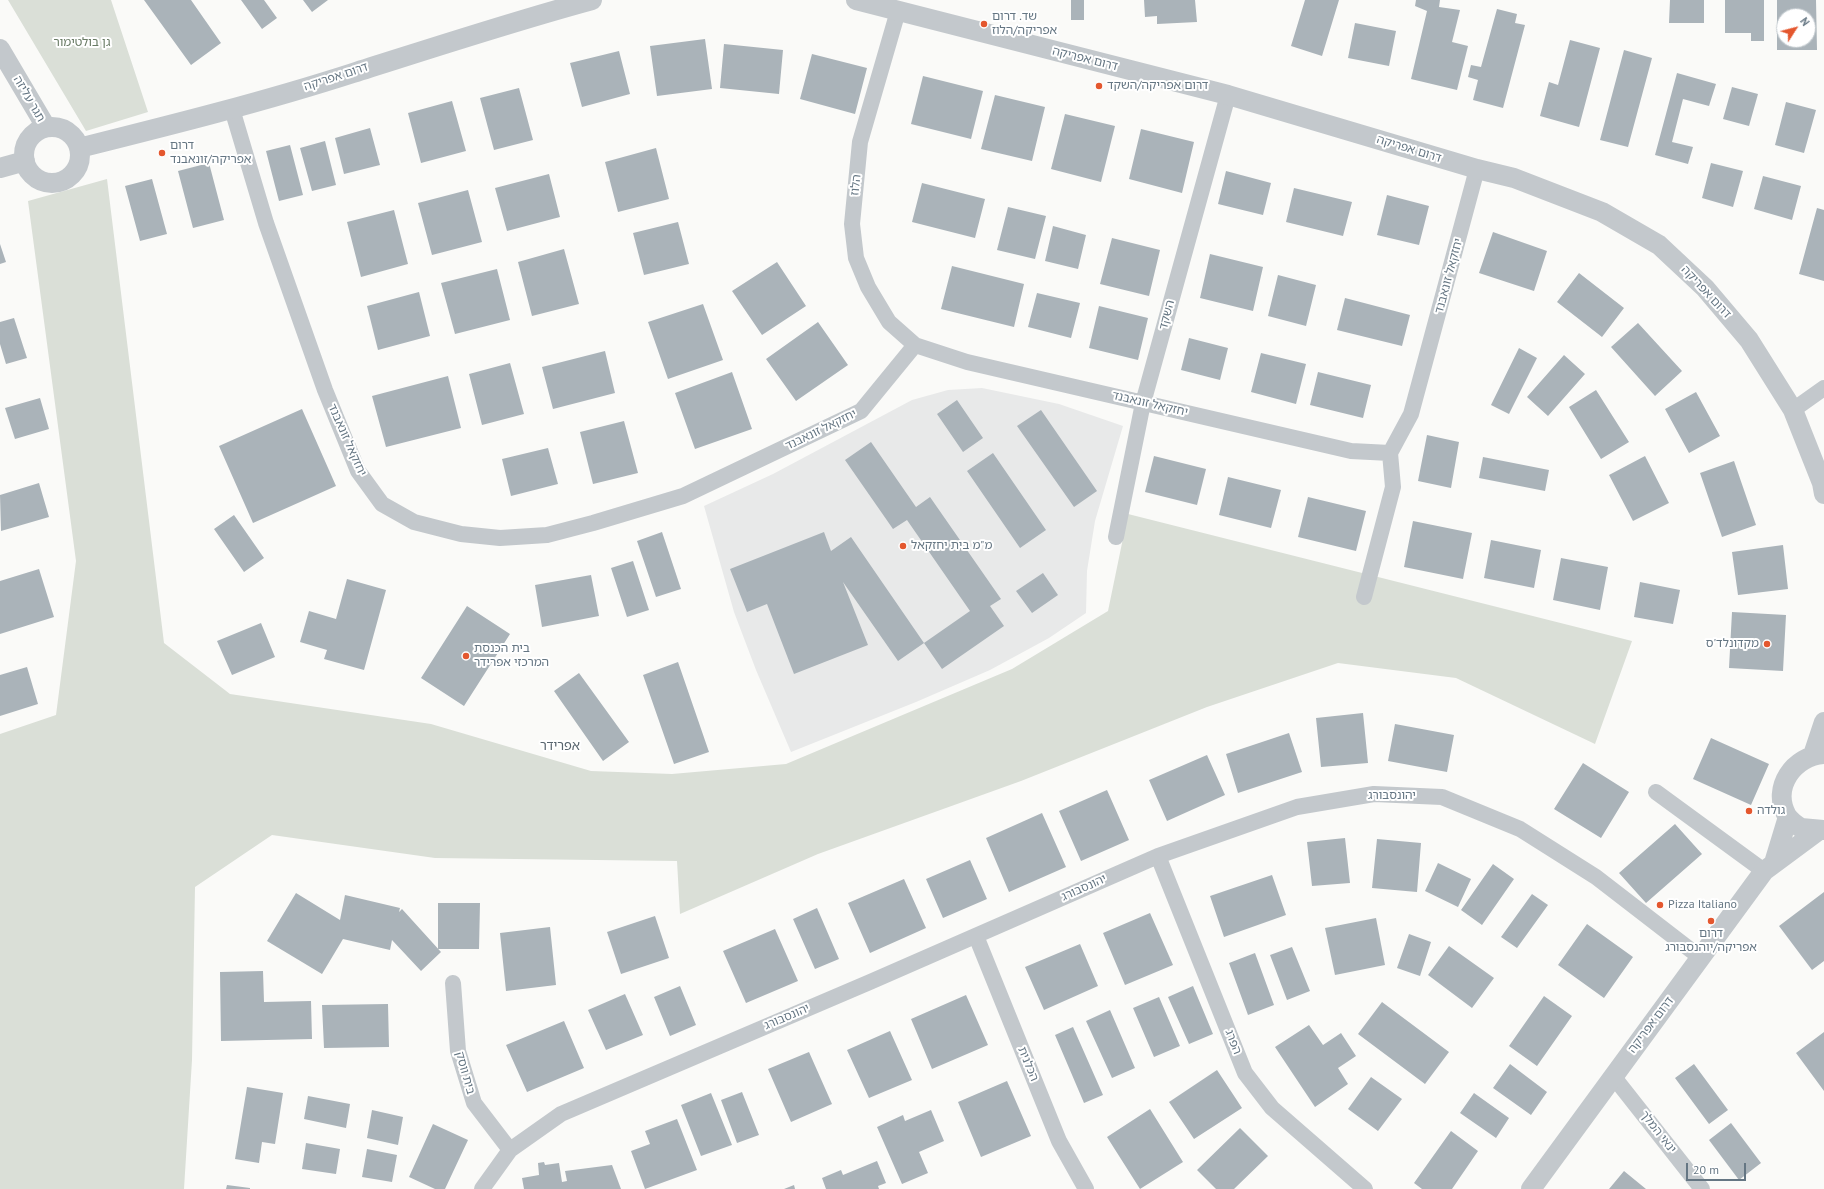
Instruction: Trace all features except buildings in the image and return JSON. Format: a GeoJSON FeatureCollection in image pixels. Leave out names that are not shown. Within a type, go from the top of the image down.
{"type":"FeatureCollection","features":[{"type":"Feature","properties":{"kind":"street","name":"דרום אפריקה"},"geometry":{"type":"LineString","coordinates":[[79,148],[232,109],[354,73],[484,31],[592,0]]}},
{"type":"Feature","properties":{"kind":"street","name":"דרום אפריקה"},"geometry":{"type":"LineString","coordinates":[[856,0],[1228,95],[1477,169],[1514,178],[1602,212],[1659,245],[1705,288],[1749,340],[1793,410],[1822,483],[1824,494]]}},
{"type":"Feature","properties":{"kind":"street","name":"הלוז"},"geometry":{"type":"LineString","coordinates":[[898,11],[860,142],[852,224],[856,258],[868,287],[889,322],[915,345]]}},
{"type":"Feature","properties":{"kind":"street","name":"תגר עליזה"},"geometry":{"type":"LineString","coordinates":[[0,49],[46,127]]}},
{"type":"Feature","properties":{"kind":"street","name":"השקד"},"geometry":{"type":"LineString","coordinates":[[1116,537],[1143,402],[1228,95]]}},
{"type":"Feature","properties":{"kind":"street","name":"יחזקאל זונאבנד"},"geometry":{"type":"LineString","coordinates":[[232,109],[266,223],[325,390],[358,471],[382,504],[414,522],[461,534],[492,537],[547,535],[683,496],[861,411],[915,345],[967,362],[1351,451],[1390,453],[1411,414],[1477,169]]}},
{"type":"Feature","properties":{"kind":"street"},"geometry":{"type":"LineString","coordinates":[[46,127],[63,129],[76,140],[79,148],[80,157],[78,165],[73,173],[59,182],[41,180],[34,176],[28,169],[25,161],[25,146],[28,140],[33,134],[46,127]]}},
{"type":"Feature","properties":{"kind":"street"},"geometry":{"type":"LineString","coordinates":[[0,168],[25,161]]}},
{"type":"Feature","properties":{"kind":"street"},"geometry":{"type":"LineString","coordinates":[[1793,410],[1824,388]]}},
{"type":"Feature","properties":{"kind":"street"},"geometry":{"type":"LineString","coordinates":[[1364,597],[1393,487],[1390,453]]}},
{"type":"Feature","properties":{"kind":"street"},"geometry":{"type":"LineString","coordinates":[[1821,830],[1801,828],[1788,817],[1783,805],[1782,793],[1784,782],[1790,771],[1798,762],[1819,754],[1824,722]]}},
{"type":"Feature","properties":{"kind":"street"},"geometry":{"type":"LineString","coordinates":[[1656,792],[1769,867]]}},
{"type":"Feature","properties":{"kind":"street","name":"יהונסבורג"},"geometry":{"type":"LineString","coordinates":[[482,1189],[510,1150],[561,1114],[976,936],[1158,856],[1297,807],[1374,794],[1442,797],[1520,829],[1596,877],[1701,958]]}},
{"type":"Feature","properties":{"kind":"street","name":"דרום אפריקה"},"geometry":{"type":"LineString","coordinates":[[1531,1189],[1613,1076],[1769,867],[1788,817]]}},
{"type":"Feature","properties":{"kind":"street","name":"דרום אפריקה"},"geometry":{"type":"LineString","coordinates":[[1769,867],[1821,830]]}},
{"type":"Feature","properties":{"kind":"street","name":"הפרג"},"geometry":{"type":"LineString","coordinates":[[1158,856],[1245,1073],[1272,1108],[1365,1189]]}},
{"type":"Feature","properties":{"kind":"street","name":"הכלנית"},"geometry":{"type":"LineString","coordinates":[[976,936],[1059,1141],[1086,1189]]}},
{"type":"Feature","properties":{"kind":"street","name":"בית ווסק"},"geometry":{"type":"LineString","coordinates":[[453,983],[458,1051],[474,1103],[510,1150]]}},
{"type":"Feature","properties":{"kind":"street","name":"ינאי המלך"},"geometry":{"type":"LineString","coordinates":[[1613,1076],[1702,1189]]}},
{"type":"Feature","properties":{"kind":"shaded area","name":"מ\"מ בית יחזקאל"},"geometry":{"type":"Polygon","coordinates":[[[982,388],[1059,404],[1123,426],[1095,521],[1087,571],[1086,613],[1049,638],[990,670],[916,702],[791,752],[756,670],[734,612],[704,506],[773,474],[912,400],[948,390],[982,388]]]}},
{"type":"Feature","properties":{"kind":"green space","name":"גן בולטימור"},"geometry":{"type":"Polygon","coordinates":[[[8,0],[111,0],[148,112],[86,131],[8,0]]]}},
{"type":"Feature","properties":{"kind":"green space"},"geometry":{"type":"Polygon","coordinates":[[[107,179],[164,643],[230,694],[431,724],[591,771],[672,774],[786,764],[1012,669],[1108,611],[1128,514],[1632,641],[1595,744],[1456,678],[1338,663],[1207,707],[1021,781],[818,854],[680,914],[677,861],[435,858],[272,835],[195,887],[192,1060],[184,1189],[0,1189],[0,734],[56,715],[76,561],[28,201],[107,179]]]}},
{"type":"Feature","properties":{"kind":"place","name":"שד. דרום אפריקה/הלוז"},"geometry":{"type":"Point","coordinates":[984,24]}},
{"type":"Feature","properties":{"kind":"place","name":"דרום אפריקה/השקד"},"geometry":{"type":"Point","coordinates":[1099,86]}},
{"type":"Feature","properties":{"kind":"place","name":"דרום אפריקה/זונאבנד"},"geometry":{"type":"Point","coordinates":[162,153]}},
{"type":"Feature","properties":{"kind":"place","name":"מ\"מ בית יחזקאל"},"geometry":{"type":"Point","coordinates":[903,546]}},
{"type":"Feature","properties":{"kind":"place","name":"מקדונלד'ס"},"geometry":{"type":"Point","coordinates":[1767,644]}},
{"type":"Feature","properties":{"kind":"place","name":"בית הכנסת המרכזי אפרידר"},"geometry":{"type":"Point","coordinates":[466,656]}},
{"type":"Feature","properties":{"kind":"place","name":"גולדה"},"geometry":{"type":"Point","coordinates":[1749,811]}},
{"type":"Feature","properties":{"kind":"place","name":"Pizza Italiano"},"geometry":{"type":"Point","coordinates":[1660,905]}},
{"type":"Feature","properties":{"kind":"place","name":"דרום אפריקה/יוהנסבורג"},"geometry":{"type":"Point","coordinates":[1711,921]}},
{"type":"Feature","properties":{"kind":"district","name":"אפרידר"},"geometry":{"type":"Point","coordinates":[560,746]}}]}
